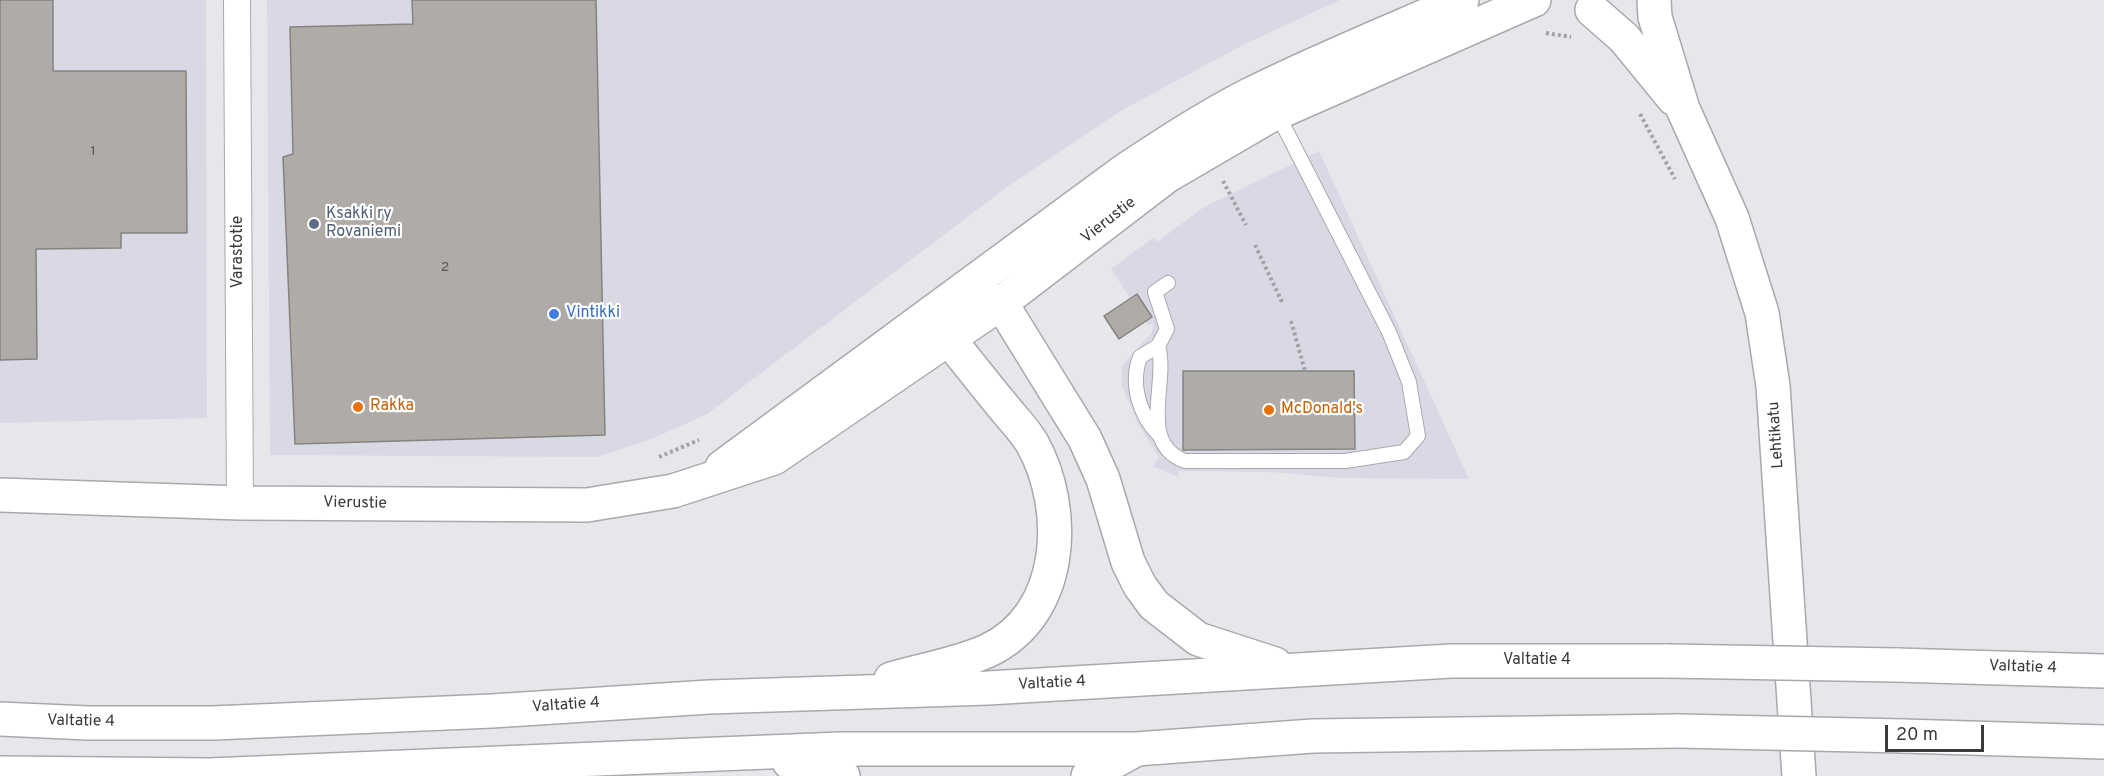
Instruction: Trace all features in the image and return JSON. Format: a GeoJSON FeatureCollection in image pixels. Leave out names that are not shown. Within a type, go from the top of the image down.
{"type":"FeatureCollection","features":[{"type":"Feature","properties":{"kind":"main road","name":"Vierustie"},"geometry":{"type":"LineString","coordinates":[[706,479],[762,435],[1124,171],[1182,133],[1291,75],[1462,0]]}},
{"type":"Feature","properties":{"kind":"main road"},"geometry":{"type":"LineString","coordinates":[[1583,5],[1620,12],[1646,0]]}},
{"type":"Feature","properties":{"kind":"main road","name":"Lehtikatu"},"geometry":{"type":"LineString","coordinates":[[1654,0],[1655,17],[1683,110],[1732,218],[1762,313],[1773,386],[1799,776]]}},
{"type":"Feature","properties":{"kind":"main road","name":"Vierustie"},"geometry":{"type":"LineString","coordinates":[[0,495],[240,503],[588,505],[642,498],[774,458],[1001,303],[1167,176],[1277,113],[1522,4]]}},
{"type":"Feature","properties":{"kind":"main road","name":"Lehtikatu"},"geometry":{"type":"LineString","coordinates":[[1583,5],[1624,38],[1683,110]]}},
{"type":"Feature","properties":{"kind":"main road"},"geometry":{"type":"LineString","coordinates":[[849,692],[988,650],[1013,633],[1032,613],[1051,569],[1055,541],[1053,512],[1046,475],[1032,442],[949,339],[959,293],[1001,303],[1085,439],[1103,479],[1128,562],[1154,605],[1198,639],[1293,670]]}},
{"type":"Feature","properties":{"kind":"main road","name":"Valtatie 4"},"geometry":{"type":"LineString","coordinates":[[0,719],[88,723],[213,723],[849,692],[1009,687],[1451,661],[1668,661],[2104,671]]}},
{"type":"Feature","properties":{"kind":"main road"},"geometry":{"type":"LineString","coordinates":[[0,772],[209,775],[734,753],[942,747],[1136,749],[1313,736],[1679,731],[2104,742]]}},
{"type":"Feature","properties":{"kind":"main road"},"geometry":{"type":"LineString","coordinates":[[1088,776],[1136,749]]}},
{"type":"Feature","properties":{"kind":"main road"},"geometry":{"type":"LineString","coordinates":[[734,753],[811,766],[843,776]]}},
{"type":"Feature","properties":{"kind":"street","name":"Varastotie"},"geometry":{"type":"LineString","coordinates":[[237,0],[240,503]]}},
{"type":"Feature","properties":{"kind":"lane"},"geometry":{"type":"LineString","coordinates":[[1168,283],[1155,292],[1167,329],[1158,346],[1140,357],[1136,374],[1137,392],[1145,417],[1170,452],[1185,461],[1345,461],[1404,452],[1418,436],[1417,419],[1409,382],[1373,301],[1277,113]]}},
{"type":"Feature","properties":{"kind":"lane"},"geometry":{"type":"LineString","coordinates":[[1158,346],[1162,368],[1157,418],[1160,435]]}},
{"type":"Feature","properties":{"kind":"path"},"geometry":{"type":"LineString","coordinates":[[1522,4],[1518,26],[1576,38]]}},
{"type":"Feature","properties":{"kind":"path"},"geometry":{"type":"LineString","coordinates":[[1638,110],[1676,181]]}},
{"type":"Feature","properties":{"kind":"path"},"geometry":{"type":"LineString","coordinates":[[1231,194],[1246,225]]}},
{"type":"Feature","properties":{"kind":"path"},"geometry":{"type":"LineString","coordinates":[[1255,245],[1282,304]]}},
{"type":"Feature","properties":{"kind":"path"},"geometry":{"type":"LineString","coordinates":[[1291,321],[1305,371]]}},
{"type":"Feature","properties":{"kind":"path"},"geometry":{"type":"LineString","coordinates":[[651,460],[704,438]]}},
{"type":"Feature","properties":{"kind":"shaded area"},"geometry":{"type":"Polygon","coordinates":[[[0,0],[206,0],[207,418],[0,423],[0,0]]]}},
{"type":"Feature","properties":{"kind":"shaded area"},"geometry":{"type":"Polygon","coordinates":[[[267,0],[1340,0],[1245,44],[1124,109],[1007,187],[707,414],[654,438],[597,457],[270,455],[267,0]]]}},
{"type":"Feature","properties":{"kind":"shaded area"},"geometry":{"type":"Polygon","coordinates":[[[1319,151],[1469,479],[1342,478],[1271,472],[1179,471],[1178,477],[1153,466],[1159,457],[1139,426],[1121,384],[1122,366],[1152,332],[1153,323],[1148,326],[1146,322],[1152,317],[1137,294],[1130,298],[1111,269],[1154,237],[1157,242],[1204,207],[1319,151]]]}},
{"type":"Feature","properties":{"kind":"building"},"geometry":{"type":"Polygon","coordinates":[[[0,0],[53,0],[53,71],[186,71],[187,233],[121,233],[121,248],[36,249],[37,359],[0,360],[0,0]]]}},
{"type":"Feature","properties":{"kind":"building"},"geometry":{"type":"Polygon","coordinates":[[[412,0],[596,0],[605,435],[295,444],[283,157],[293,154],[290,27],[413,24],[412,0]]]}},
{"type":"Feature","properties":{"kind":"building"},"geometry":{"type":"Polygon","coordinates":[[[1137,294],[1152,317],[1119,339],[1104,316],[1137,294]]]}},
{"type":"Feature","properties":{"kind":"building","name":"McDonald's"},"geometry":{"type":"Polygon","coordinates":[[[1183,371],[1354,371],[1355,449],[1183,450],[1183,371]]]}},
{"type":"Feature","properties":{"kind":"place","name":"Ksakki ry Rovaniemi"},"geometry":{"type":"Point","coordinates":[314,224]}},
{"type":"Feature","properties":{"kind":"place","name":"Vintikki"},"geometry":{"type":"Point","coordinates":[554,314]}},
{"type":"Feature","properties":{"kind":"place","name":"Rakka"},"geometry":{"type":"Point","coordinates":[358,407]}},
{"type":"Feature","properties":{"kind":"place","name":"McDonald's"},"geometry":{"type":"Point","coordinates":[1269,410]}}]}
